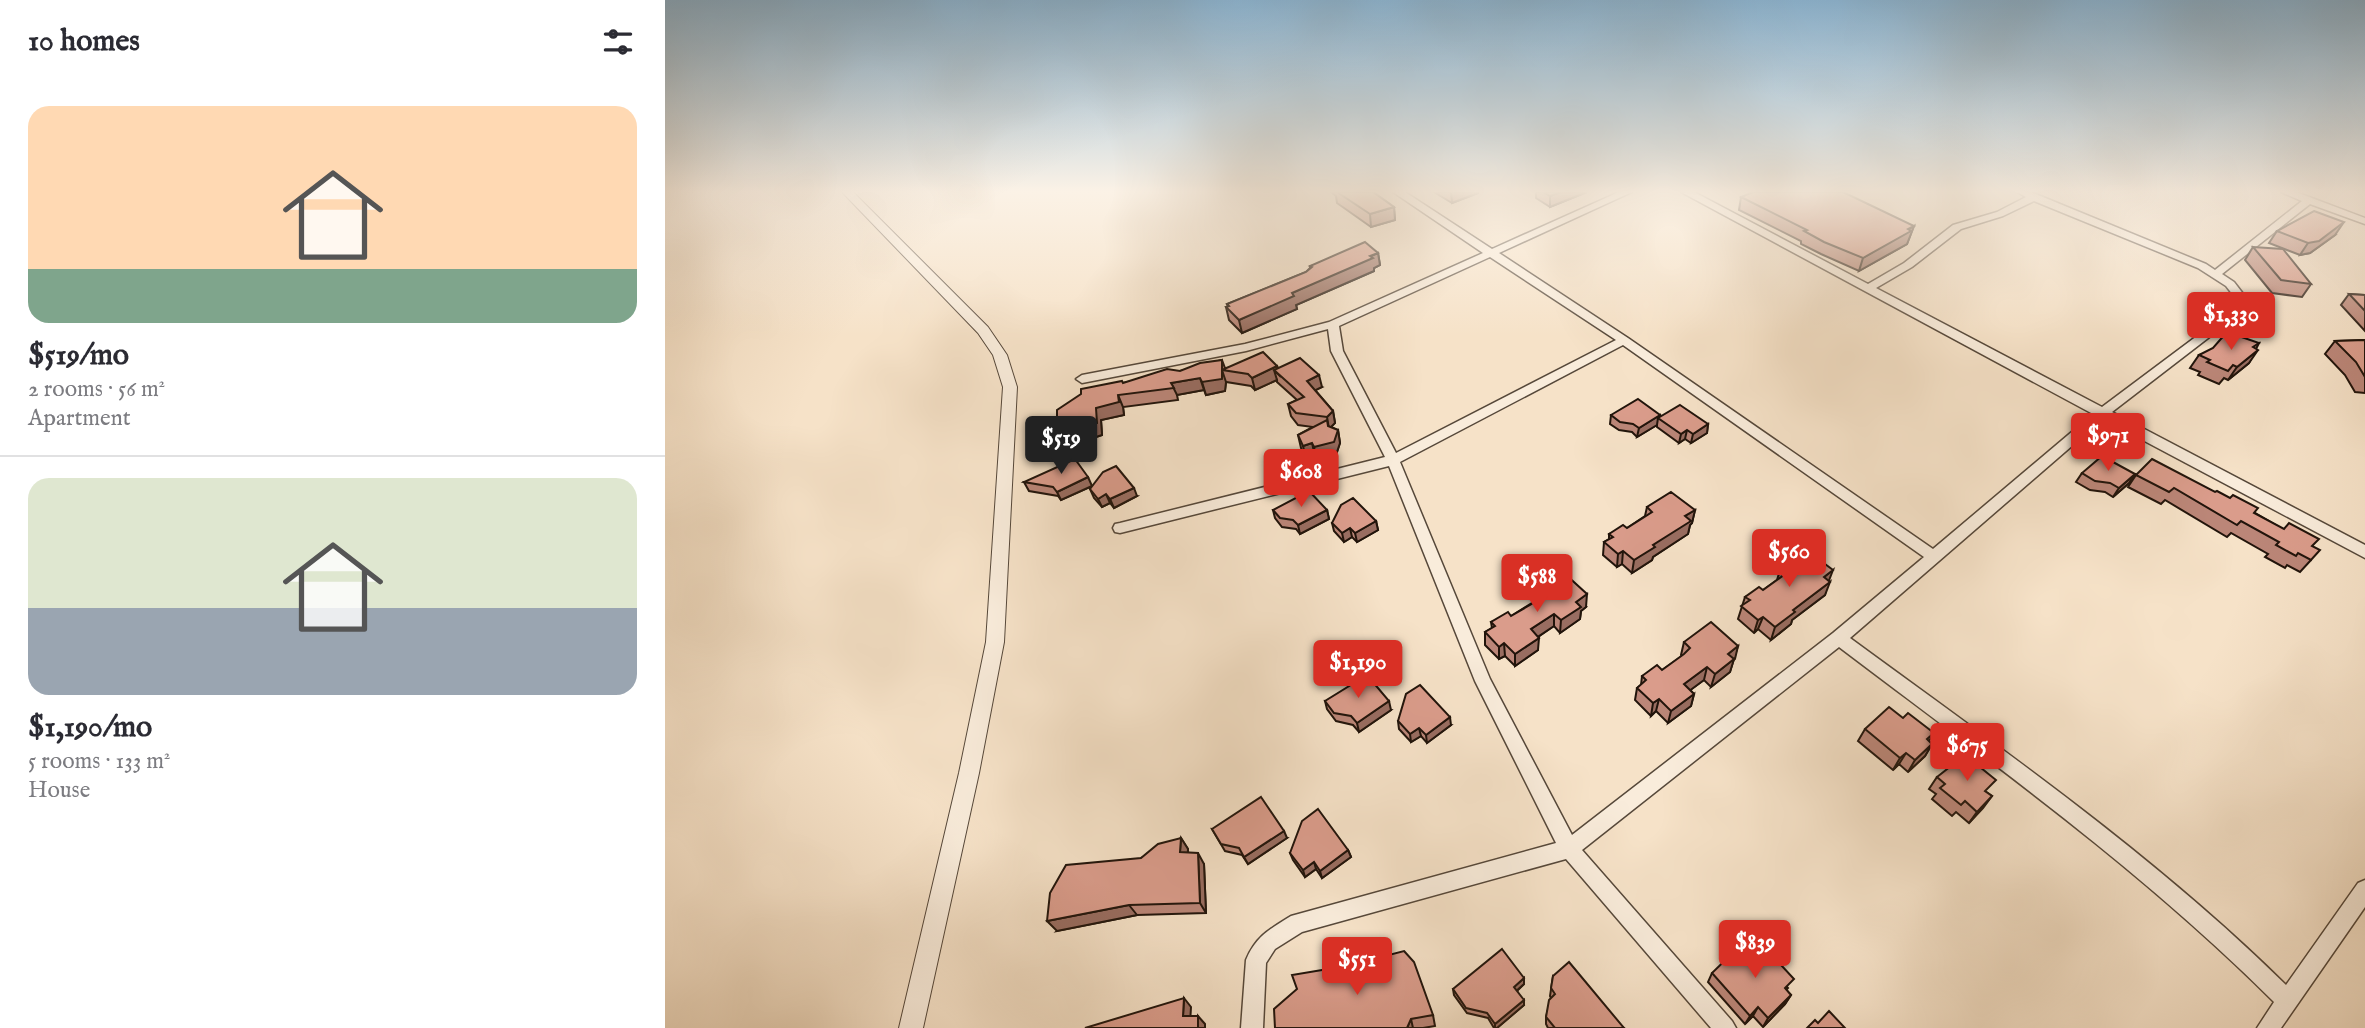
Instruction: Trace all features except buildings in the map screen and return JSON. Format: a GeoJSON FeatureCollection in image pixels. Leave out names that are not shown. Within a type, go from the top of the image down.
{"type":"FeatureCollection","features":[{"type":"Feature","properties":{"kind":"street"},"geometry":{"type":"LineString","coordinates":[[894,240],[983,330],[1000,355],[1010,387],[995,642],[969,773],[911,1028]]}},
{"type":"Feature","properties":{"kind":"street"},"geometry":{"type":"LineString","coordinates":[[1468,240],[1624,340],[1934,557]]}},
{"type":"Feature","properties":{"kind":"street"},"geometry":{"type":"LineString","coordinates":[[1081,379],[1246,346],[1333,324],[1519,240]]}},
{"type":"Feature","properties":{"kind":"street"},"geometry":{"type":"LineString","coordinates":[[1777,240],[2365,552]]}},
{"type":"Feature","properties":{"kind":"street"},"geometry":{"type":"LineString","coordinates":[[1868,288],[1908,265],[1940,240]]}},
{"type":"Feature","properties":{"kind":"street"},"geometry":{"type":"LineString","coordinates":[[1252,1028],[1256,960],[1268,942],[1298,923],[1569,849],[1839,638],[2102,412],[2200,340],[2235,309],[2239,295],[2231,284],[2216,274],[2135,240]]}},
{"type":"Feature","properties":{"kind":"street"},"geometry":{"type":"LineString","coordinates":[[2216,274],[2259,240]]}},
{"type":"Feature","properties":{"kind":"street"},"geometry":{"type":"LineString","coordinates":[[1333,324],[1341,360],[1393,460],[1483,681],[1569,849],[1725,1028]]}},
{"type":"Feature","properties":{"kind":"street"},"geometry":{"type":"LineString","coordinates":[[1120,528],[1393,460],[1624,340]]}},
{"type":"Feature","properties":{"kind":"street"},"geometry":{"type":"LineString","coordinates":[[1839,638],[2105,837],[2228,943],[2287,1001]]}},
{"type":"Feature","properties":{"kind":"street"},"geometry":{"type":"LineString","coordinates":[[2268,1028],[2365,890]]}}]}
